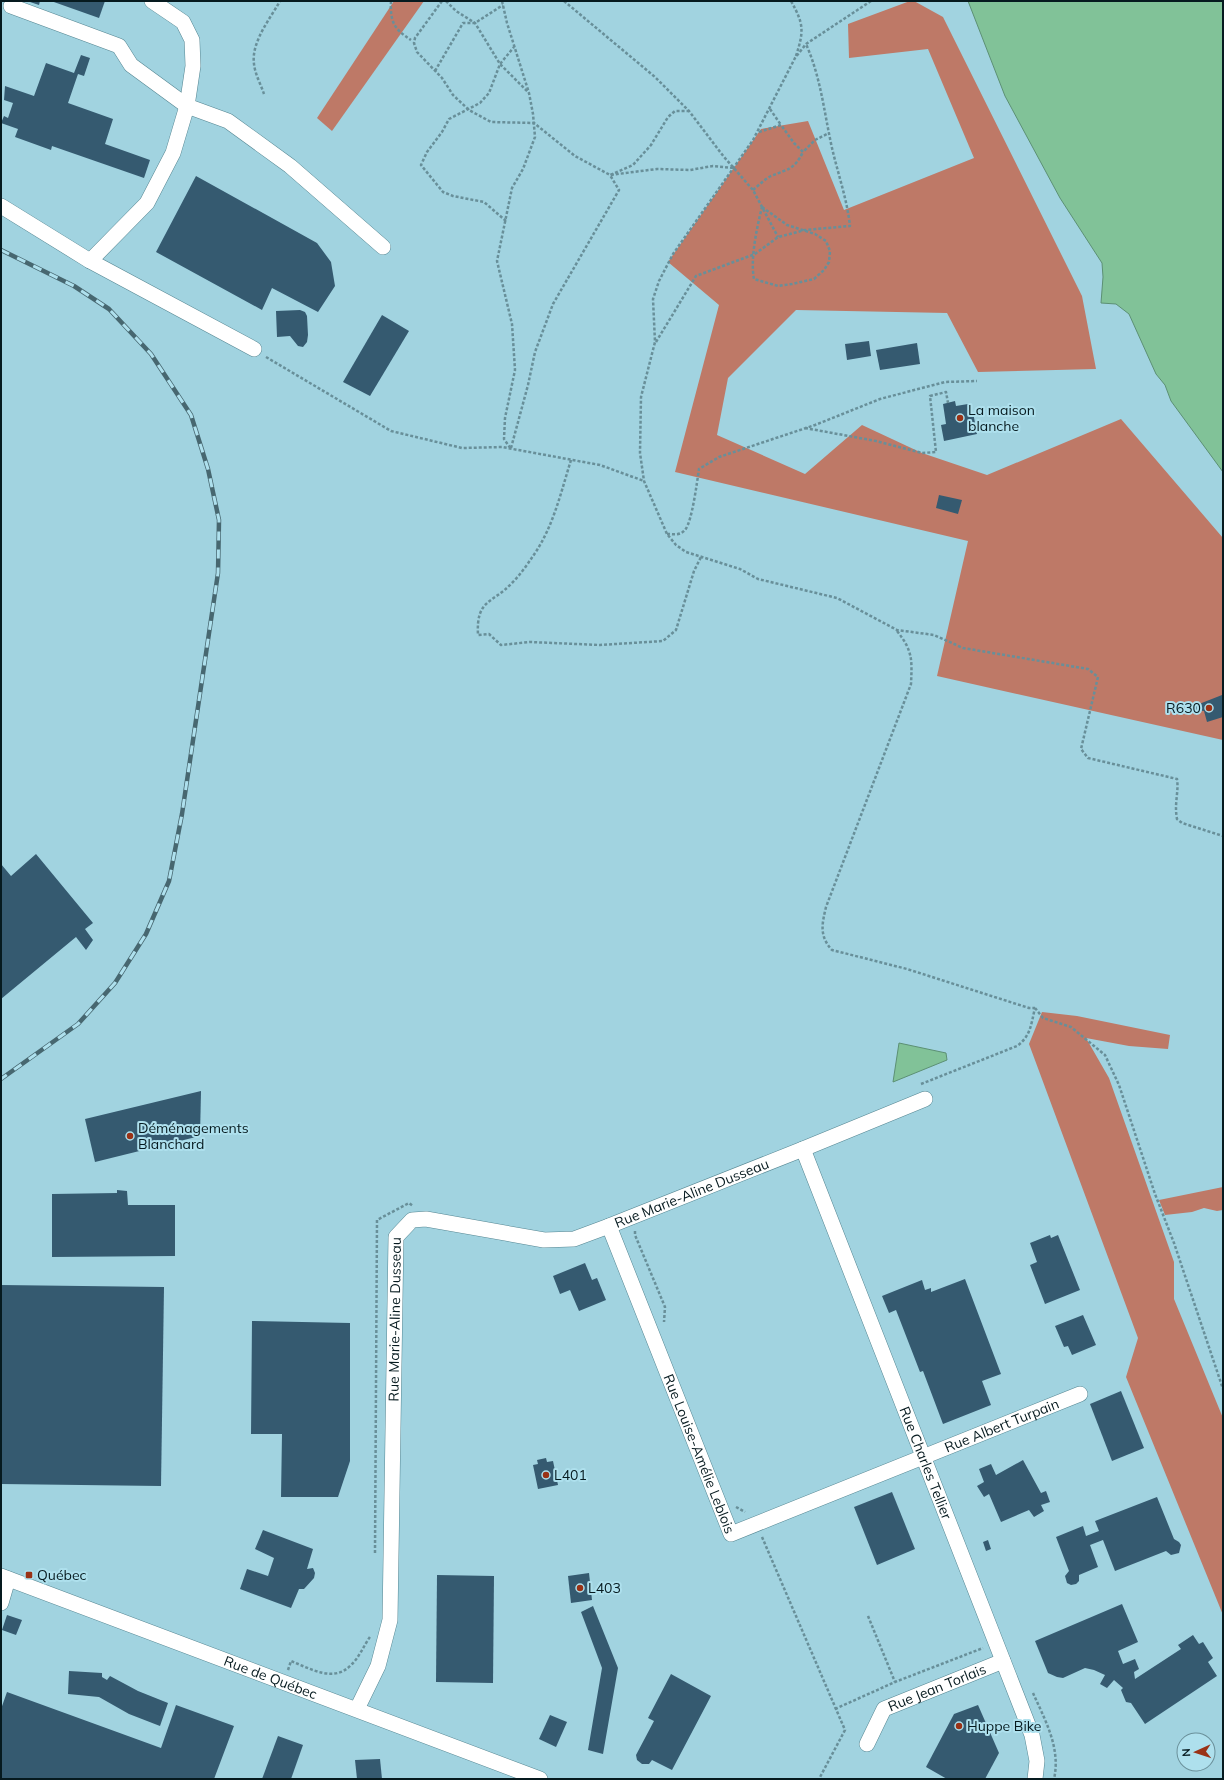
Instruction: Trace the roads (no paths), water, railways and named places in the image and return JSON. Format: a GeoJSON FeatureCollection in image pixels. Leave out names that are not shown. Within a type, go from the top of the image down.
{"type":"FeatureCollection","features":[{"type":"Feature","properties":{"kind":"street"},"geometry":{"type":"LineString","coordinates":[[90,261],[147,203],[173,153],[187,106],[193,66],[192,40],[183,22],[152,1]]}},
{"type":"Feature","properties":{"kind":"street"},"geometry":{"type":"LineString","coordinates":[[11,6],[119,46],[131,65],[187,106],[228,121],[290,166],[383,247]]}},
{"type":"Feature","properties":{"kind":"street"},"geometry":{"type":"LineString","coordinates":[[1,206],[90,261],[254,349]]}},
{"type":"Feature","properties":{"kind":"street","name":"Rue Marie-Aline Dusseau"},"geometry":{"type":"LineString","coordinates":[[358,1709],[378,1666],[390,1620],[396,1237],[412,1220],[426,1219],[544,1240],[574,1239],[803,1150],[925,1099]]}},
{"type":"Feature","properties":{"kind":"street","name":"Rue Charles Tellier"},"geometry":{"type":"LineString","coordinates":[[803,1150],[1032,1735],[1037,1761],[1035,1779]]}},
{"type":"Feature","properties":{"kind":"street","name":"Rue Louise-Amélie Leblois"},"geometry":{"type":"LineString","coordinates":[[609,1226],[731,1534],[924,1457]]}},
{"type":"Feature","properties":{"kind":"street","name":"Rue Albert Turpain"},"geometry":{"type":"LineString","coordinates":[[924,1457],[1080,1394]]}},
{"type":"Feature","properties":{"kind":"street"},"geometry":{"type":"LineString","coordinates":[[1,1603],[4,1578]]}},
{"type":"Feature","properties":{"kind":"street","name":"Rue de Québec"},"geometry":{"type":"LineString","coordinates":[[4,1578],[358,1709],[540,1779]]}},
{"type":"Feature","properties":{"kind":"street","name":"Rue Jean Torlais"},"geometry":{"type":"LineString","coordinates":[[867,1744],[884,1709],[1003,1661]]}},
{"type":"Feature","properties":{"kind":"railway"},"geometry":{"type":"LineString","coordinates":[[1,250],[74,286],[109,309],[151,354],[191,415],[208,469],[219,520],[218,573],[182,814],[169,881],[146,934],[115,983],[78,1024],[1,1079]]}},
{"type":"Feature","properties":{"kind":"place","name":"La maison blanche"},"geometry":{"type":"Point","coordinates":[960,418]}},
{"type":"Feature","properties":{"kind":"place","name":"R630"},"geometry":{"type":"Point","coordinates":[1209,708]}},
{"type":"Feature","properties":{"kind":"place","name":"Déménagements Blanchard"},"geometry":{"type":"Point","coordinates":[130,1136]}},
{"type":"Feature","properties":{"kind":"place","name":"L401"},"geometry":{"type":"Point","coordinates":[546,1475]}},
{"type":"Feature","properties":{"kind":"place","name":"Québec"},"geometry":{"type":"Point","coordinates":[29,1575]}},
{"type":"Feature","properties":{"kind":"place","name":"L403"},"geometry":{"type":"Point","coordinates":[580,1588]}},
{"type":"Feature","properties":{"kind":"place","name":"Huppe Bike"},"geometry":{"type":"Point","coordinates":[959,1726]}}]}
